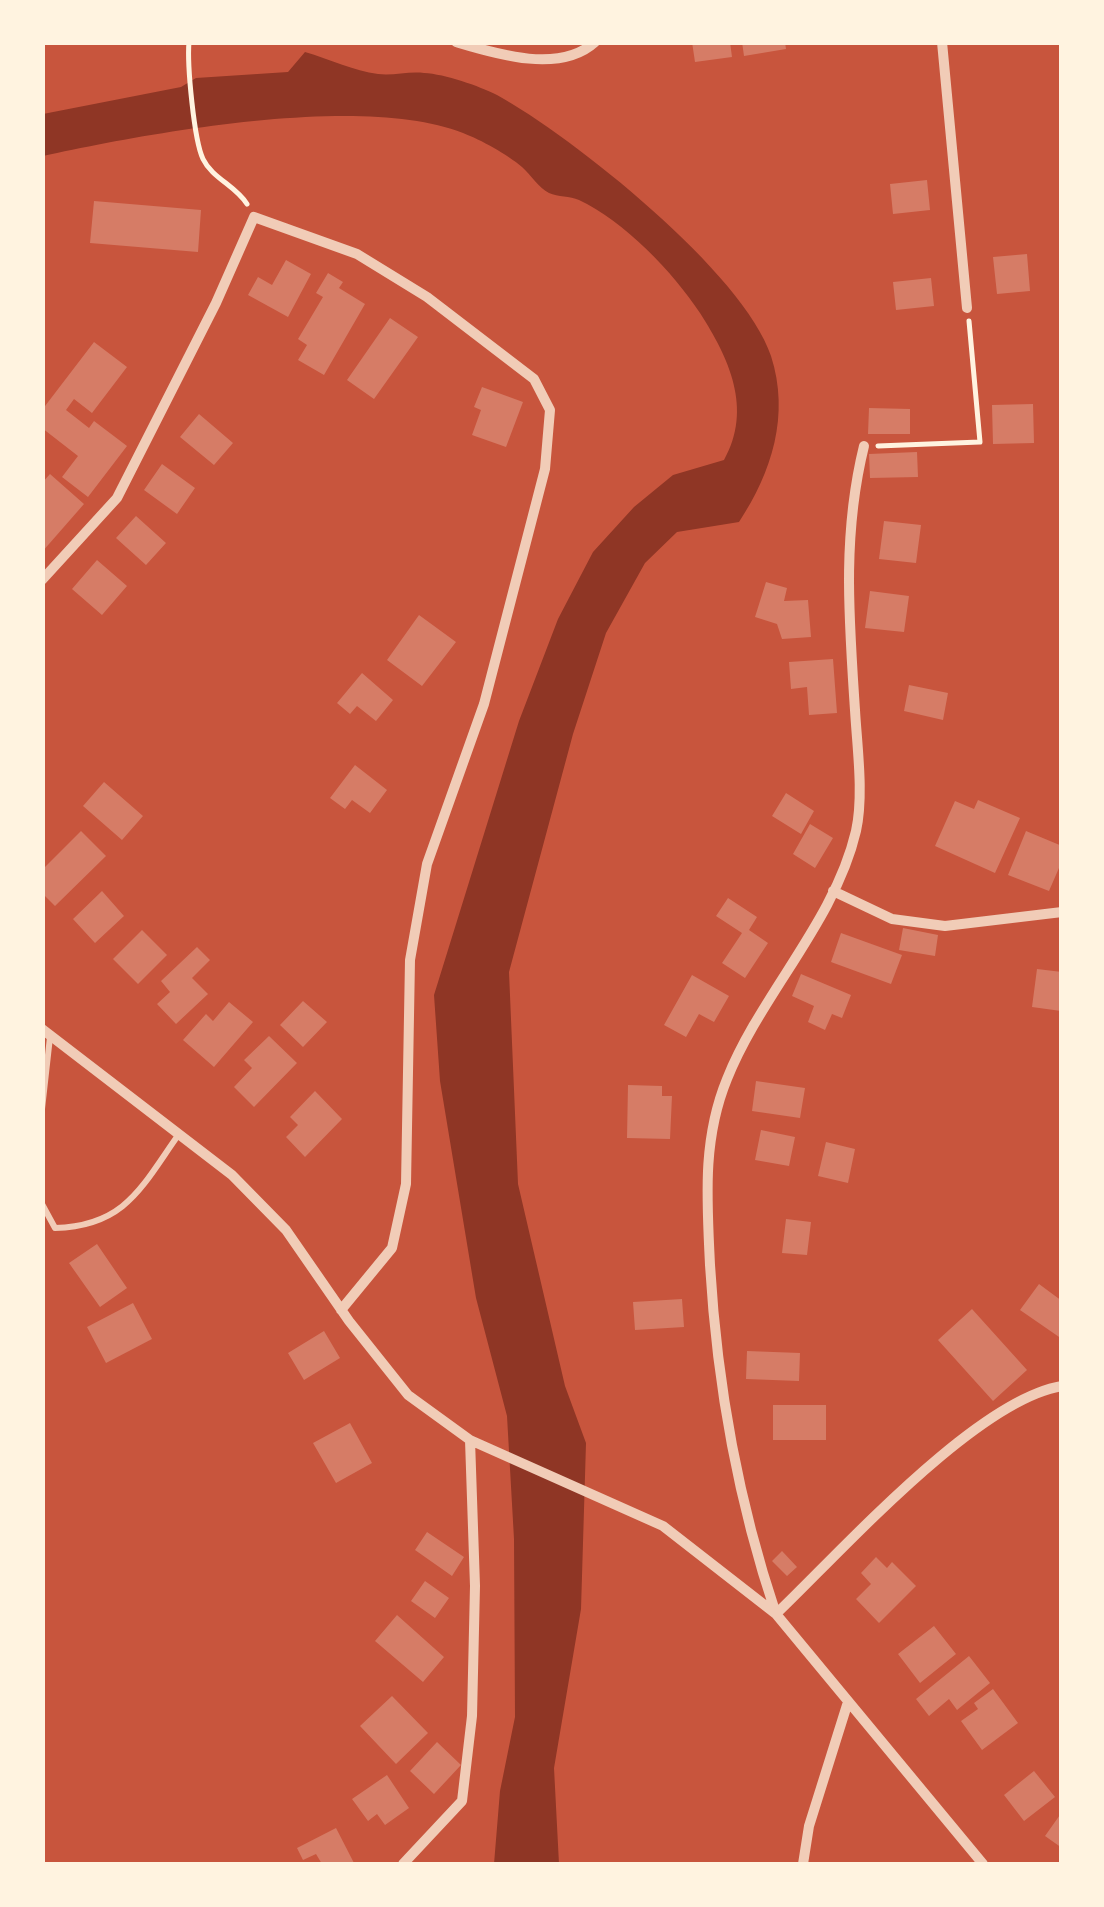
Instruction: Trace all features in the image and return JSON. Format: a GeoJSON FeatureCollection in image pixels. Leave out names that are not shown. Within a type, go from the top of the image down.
{"type":"FeatureCollection","features":[{"type":"Feature","properties":{"kind":"street"},"geometry":{"type":"LineString","coordinates":[[456,42],[528,58],[570,58],[595,42]]}},
{"type":"Feature","properties":{"kind":"street"},"geometry":{"type":"LineString","coordinates":[[942,42],[967,308]]}},
{"type":"Feature","properties":{"kind":"street"},"geometry":{"type":"LineString","coordinates":[[42,580],[117,498],[216,304],[254,217],[357,254],[427,297],[534,379],[550,410],[545,469],[484,704],[427,864],[410,960],[406,1184],[392,1248],[341,1310]]}},
{"type":"Feature","properties":{"kind":"street"},"geometry":{"type":"LineString","coordinates":[[776,1614],[754,1548],[716,1362],[706,1195],[709,1130],[754,1020],[833,891],[856,829],[857,735],[846,563],[850,502],[864,446]]}},
{"type":"Feature","properties":{"kind":"street"},"geometry":{"type":"LineString","coordinates":[[833,891],[892,919],[945,926],[1062,912]]}},
{"type":"Feature","properties":{"kind":"street"},"geometry":{"type":"LineString","coordinates":[[46,1033],[232,1175],[286,1230],[341,1310],[408,1395],[470,1440],[664,1526],[776,1614],[983,1864]]}},
{"type":"Feature","properties":{"kind":"street"},"geometry":{"type":"LineString","coordinates":[[776,1614],[924,1474],[1005,1407],[1039,1390],[1062,1386]]}},
{"type":"Feature","properties":{"kind":"street"},"geometry":{"type":"LineString","coordinates":[[402,1864],[462,1800],[472,1716],[475,1605],[470,1440]]}},
{"type":"Feature","properties":{"kind":"street"},"geometry":{"type":"LineString","coordinates":[[803,1864],[814,1810],[848,1704]]}},
{"type":"Feature","properties":{"kind":"lane"},"geometry":{"type":"LineString","coordinates":[[42,1109],[46,1033]]}},
{"type":"Feature","properties":{"kind":"lane"},"geometry":{"type":"LineString","coordinates":[[42,1204],[55,1228],[89,1227],[128,1204],[180,1134]]}},
{"type":"Feature","properties":{"kind":"path"},"geometry":{"type":"LineString","coordinates":[[189,42],[186,72],[202,159],[238,191]]}},
{"type":"Feature","properties":{"kind":"path"},"geometry":{"type":"LineString","coordinates":[[864,446],[980,442],[967,308]]}},
{"type":"Feature","properties":{"kind":"shaded area"},"geometry":{"type":"Polygon","coordinates":[[[305,52],[369,72],[452,78],[497,95],[529,115],[610,174],[692,248],[755,323],[771,356],[776,378],[778,421],[769,463],[739,522],[677,532],[645,563],[606,633],[573,734],[509,972],[518,1184],[565,1386],[586,1443],[581,1609],[554,1768],[559,1864],[494,1864],[500,1791],[515,1717],[514,1539],[507,1416],[476,1298],[440,1081],[434,995],[519,721],[558,619],[593,552],[634,507],[673,475],[724,460],[737,422],[737,403],[728,366],[711,330],[676,281],[646,249],[596,209],[549,193],[509,157],[463,133],[421,122],[370,116],[314,117],[196,128],[43,156],[43,114],[181,87],[196,78],[288,72],[305,52]]]}},
{"type":"Feature","properties":{"kind":"building"},"geometry":{"type":"Polygon","coordinates":[[[692,42],[730,42],[732,57],[695,62],[692,42]]]}},
{"type":"Feature","properties":{"kind":"building"},"geometry":{"type":"Polygon","coordinates":[[[742,42],[785,42],[786,49],[744,56],[742,42]]]}},
{"type":"Feature","properties":{"kind":"building"},"geometry":{"type":"Polygon","coordinates":[[[927,180],[930,210],[893,214],[890,184],[927,180]]]}},
{"type":"Feature","properties":{"kind":"building"},"geometry":{"type":"Polygon","coordinates":[[[94,201],[201,210],[198,252],[90,243],[94,201]]]}},
{"type":"Feature","properties":{"kind":"building"},"geometry":{"type":"Polygon","coordinates":[[[1027,254],[1030,291],[997,294],[993,257],[1027,254]]]}},
{"type":"Feature","properties":{"kind":"building"},"geometry":{"type":"Polygon","coordinates":[[[286,260],[311,274],[288,317],[248,295],[258,277],[272,285],[286,260]]]}},
{"type":"Feature","properties":{"kind":"building"},"geometry":{"type":"Polygon","coordinates":[[[328,273],[343,282],[339,288],[365,304],[324,375],[298,360],[307,345],[298,339],[323,297],[316,293],[328,273]]]}},
{"type":"Feature","properties":{"kind":"building"},"geometry":{"type":"Polygon","coordinates":[[[931,278],[934,306],[896,310],[893,282],[931,278]]]}},
{"type":"Feature","properties":{"kind":"building"},"geometry":{"type":"Polygon","coordinates":[[[390,318],[418,337],[374,399],[347,380],[390,318]]]}},
{"type":"Feature","properties":{"kind":"building"},"geometry":{"type":"Polygon","coordinates":[[[94,342],[127,367],[92,413],[74,399],[66,410],[89,428],[94,421],[127,446],[88,497],[62,477],[78,456],[42,428],[42,410],[94,342]]]}},
{"type":"Feature","properties":{"kind":"building"},"geometry":{"type":"Polygon","coordinates":[[[482,387],[523,402],[506,447],[472,435],[481,410],[474,407],[482,387]]]}},
{"type":"Feature","properties":{"kind":"building"},"geometry":{"type":"Polygon","coordinates":[[[1033,404],[1034,443],[993,444],[992,405],[1033,404]]]}},
{"type":"Feature","properties":{"kind":"building"},"geometry":{"type":"Polygon","coordinates":[[[869,408],[910,409],[910,434],[868,434],[869,408]]]}},
{"type":"Feature","properties":{"kind":"building"},"geometry":{"type":"Polygon","coordinates":[[[199,414],[233,443],[214,465],[180,437],[199,414]]]}},
{"type":"Feature","properties":{"kind":"building"},"geometry":{"type":"Polygon","coordinates":[[[917,452],[918,477],[870,478],[869,454],[917,452]]]}},
{"type":"Feature","properties":{"kind":"building"},"geometry":{"type":"Polygon","coordinates":[[[162,464],[195,488],[177,514],[144,490],[162,464]]]}},
{"type":"Feature","properties":{"kind":"building"},"geometry":{"type":"Polygon","coordinates":[[[50,474],[84,504],[42,552],[42,483],[50,474]]]}},
{"type":"Feature","properties":{"kind":"building"},"geometry":{"type":"Polygon","coordinates":[[[136,516],[166,543],[146,565],[116,538],[136,516]]]}},
{"type":"Feature","properties":{"kind":"building"},"geometry":{"type":"Polygon","coordinates":[[[884,521],[921,525],[916,563],[879,559],[884,521]]]}},
{"type":"Feature","properties":{"kind":"building"},"geometry":{"type":"Polygon","coordinates":[[[97,560],[127,586],[102,615],[72,589],[97,560]]]}},
{"type":"Feature","properties":{"kind":"building"},"geometry":{"type":"Polygon","coordinates":[[[766,582],[787,588],[784,601],[808,600],[811,637],[782,639],[777,624],[755,617],[766,582]]]}},
{"type":"Feature","properties":{"kind":"building"},"geometry":{"type":"Polygon","coordinates":[[[870,591],[909,596],[904,632],[865,628],[870,591]]]}},
{"type":"Feature","properties":{"kind":"building"},"geometry":{"type":"Polygon","coordinates":[[[419,615],[456,642],[422,686],[387,660],[419,615]]]}},
{"type":"Feature","properties":{"kind":"building"},"geometry":{"type":"Polygon","coordinates":[[[833,659],[837,713],[809,715],[807,687],[791,689],[789,662],[833,659]]]}},
{"type":"Feature","properties":{"kind":"building"},"geometry":{"type":"Polygon","coordinates":[[[362,673],[393,700],[376,721],[357,706],[350,714],[337,703],[362,673]]]}},
{"type":"Feature","properties":{"kind":"building"},"geometry":{"type":"Polygon","coordinates":[[[909,685],[948,693],[943,720],[904,711],[909,685]]]}},
{"type":"Feature","properties":{"kind":"building"},"geometry":{"type":"Polygon","coordinates":[[[355,765],[387,790],[370,813],[352,800],[345,809],[330,798],[355,765]]]}},
{"type":"Feature","properties":{"kind":"building"},"geometry":{"type":"Polygon","coordinates":[[[104,782],[143,816],[122,840],[83,806],[104,782]]]}},
{"type":"Feature","properties":{"kind":"building"},"geometry":{"type":"Polygon","coordinates":[[[786,793],[814,811],[801,834],[772,816],[786,793]]]}},
{"type":"Feature","properties":{"kind":"building"},"geometry":{"type":"Polygon","coordinates":[[[978,800],[1020,818],[995,873],[935,846],[955,801],[974,809],[978,800]]]}},
{"type":"Feature","properties":{"kind":"building"},"geometry":{"type":"Polygon","coordinates":[[[810,824],[833,838],[815,868],[793,854],[810,824]]]}},
{"type":"Feature","properties":{"kind":"building"},"geometry":{"type":"Polygon","coordinates":[[[81,831],[106,856],[55,906],[42,893],[42,870],[81,831]]]}},
{"type":"Feature","properties":{"kind":"building"},"geometry":{"type":"Polygon","coordinates":[[[1026,831],[1062,846],[1062,861],[1049,891],[1008,875],[1026,831]]]}},
{"type":"Feature","properties":{"kind":"building"},"geometry":{"type":"Polygon","coordinates":[[[102,891],[124,916],[95,943],[73,919],[102,891]]]}},
{"type":"Feature","properties":{"kind":"building"},"geometry":{"type":"Polygon","coordinates":[[[728,898],[757,917],[749,930],[768,943],[745,978],[722,963],[742,933],[716,916],[728,898]]]}},
{"type":"Feature","properties":{"kind":"building"},"geometry":{"type":"Polygon","coordinates":[[[903,928],[938,935],[935,956],[899,950],[903,928]]]}},
{"type":"Feature","properties":{"kind":"building"},"geometry":{"type":"Polygon","coordinates":[[[142,930],[167,955],[138,984],[113,959],[142,930]]]}},
{"type":"Feature","properties":{"kind":"building"},"geometry":{"type":"Polygon","coordinates":[[[841,933],[902,955],[891,984],[831,962],[841,933]]]}},
{"type":"Feature","properties":{"kind":"building"},"geometry":{"type":"Polygon","coordinates":[[[197,947],[210,960],[192,978],[208,994],[176,1024],[157,1004],[170,992],[161,981],[197,947]]]}},
{"type":"Feature","properties":{"kind":"building"},"geometry":{"type":"Polygon","coordinates":[[[1037,969],[1062,972],[1061,1011],[1032,1007],[1037,969]]]}},
{"type":"Feature","properties":{"kind":"building"},"geometry":{"type":"Polygon","coordinates":[[[801,974],[851,995],[842,1018],[832,1014],[825,1030],[808,1022],[814,1006],[792,996],[801,974]]]}},
{"type":"Feature","properties":{"kind":"building"},"geometry":{"type":"Polygon","coordinates":[[[692,975],[729,996],[714,1022],[699,1014],[686,1037],[664,1025],[692,975]]]}},
{"type":"Feature","properties":{"kind":"building"},"geometry":{"type":"Polygon","coordinates":[[[303,1001],[327,1022],[303,1047],[280,1025],[303,1001]]]}},
{"type":"Feature","properties":{"kind":"building"},"geometry":{"type":"Polygon","coordinates":[[[229,1002],[253,1022],[214,1067],[183,1040],[206,1014],[213,1021],[229,1002]]]}},
{"type":"Feature","properties":{"kind":"building"},"geometry":{"type":"Polygon","coordinates":[[[269,1036],[297,1063],[254,1107],[234,1087],[252,1068],[244,1060],[269,1036]]]}},
{"type":"Feature","properties":{"kind":"building"},"geometry":{"type":"Polygon","coordinates":[[[756,1081],[805,1088],[800,1118],[752,1111],[756,1081]]]}},
{"type":"Feature","properties":{"kind":"building"},"geometry":{"type":"Polygon","coordinates":[[[628,1085],[662,1086],[662,1096],[672,1096],[670,1139],[627,1138],[628,1085]]]}},
{"type":"Feature","properties":{"kind":"building"},"geometry":{"type":"Polygon","coordinates":[[[315,1091],[342,1119],[305,1157],[286,1137],[298,1125],[290,1117],[315,1091]]]}},
{"type":"Feature","properties":{"kind":"building"},"geometry":{"type":"Polygon","coordinates":[[[761,1130],[795,1137],[789,1166],[755,1160],[761,1130]]]}},
{"type":"Feature","properties":{"kind":"building"},"geometry":{"type":"Polygon","coordinates":[[[826,1142],[855,1149],[848,1183],[818,1176],[826,1142]]]}},
{"type":"Feature","properties":{"kind":"building"},"geometry":{"type":"Polygon","coordinates":[[[786,1219],[811,1222],[807,1255],[782,1253],[786,1219]]]}},
{"type":"Feature","properties":{"kind":"building"},"geometry":{"type":"Polygon","coordinates":[[[97,1244],[127,1288],[100,1307],[69,1263],[97,1244]]]}},
{"type":"Feature","properties":{"kind":"building"},"geometry":{"type":"Polygon","coordinates":[[[1039,1284],[1062,1301],[1062,1339],[1020,1310],[1039,1284]]]}},
{"type":"Feature","properties":{"kind":"building"},"geometry":{"type":"Polygon","coordinates":[[[682,1299],[684,1327],[635,1330],[633,1302],[682,1299]]]}},
{"type":"Feature","properties":{"kind":"building"},"geometry":{"type":"Polygon","coordinates":[[[133,1303],[152,1339],[106,1363],[87,1327],[133,1303]]]}},
{"type":"Feature","properties":{"kind":"building"},"geometry":{"type":"Polygon","coordinates":[[[972,1309],[1027,1370],[993,1401],[938,1340],[972,1309]]]}},
{"type":"Feature","properties":{"kind":"building"},"geometry":{"type":"Polygon","coordinates":[[[324,1331],[340,1358],[304,1380],[288,1353],[324,1331]]]}},
{"type":"Feature","properties":{"kind":"building"},"geometry":{"type":"Polygon","coordinates":[[[747,1351],[800,1353],[799,1381],[746,1379],[747,1351]]]}},
{"type":"Feature","properties":{"kind":"building"},"geometry":{"type":"Polygon","coordinates":[[[773,1405],[826,1405],[826,1440],[773,1440],[773,1405]]]}},
{"type":"Feature","properties":{"kind":"building"},"geometry":{"type":"Polygon","coordinates":[[[350,1423],[372,1463],[336,1483],[313,1443],[350,1423]]]}},
{"type":"Feature","properties":{"kind":"building"},"geometry":{"type":"Polygon","coordinates":[[[427,1532],[464,1557],[452,1576],[415,1550],[427,1532]]]}},
{"type":"Feature","properties":{"kind":"building"},"geometry":{"type":"Polygon","coordinates":[[[782,1551],[797,1567],[787,1576],[772,1561],[782,1551]]]}},
{"type":"Feature","properties":{"kind":"building"},"geometry":{"type":"Polygon","coordinates":[[[876,1557],[887,1568],[892,1562],[916,1586],[879,1623],[856,1599],[871,1584],[861,1573],[876,1557]]]}},
{"type":"Feature","properties":{"kind":"building"},"geometry":{"type":"Polygon","coordinates":[[[425,1581],[449,1598],[435,1618],[411,1601],[425,1581]]]}},
{"type":"Feature","properties":{"kind":"building"},"geometry":{"type":"Polygon","coordinates":[[[397,1615],[444,1657],[423,1682],[375,1641],[397,1615]]]}},
{"type":"Feature","properties":{"kind":"building"},"geometry":{"type":"Polygon","coordinates":[[[934,1626],[956,1654],[920,1683],[898,1654],[934,1626]]]}},
{"type":"Feature","properties":{"kind":"building"},"geometry":{"type":"Polygon","coordinates":[[[969,1656],[990,1683],[957,1710],[949,1699],[929,1716],[916,1699],[969,1656]]]}},
{"type":"Feature","properties":{"kind":"building"},"geometry":{"type":"Polygon","coordinates":[[[993,1689],[1018,1723],[982,1750],[961,1721],[978,1709],[974,1703],[993,1689]]]}},
{"type":"Feature","properties":{"kind":"building"},"geometry":{"type":"Polygon","coordinates":[[[392,1696],[428,1733],[396,1764],[360,1726],[392,1696]]]}},
{"type":"Feature","properties":{"kind":"building"},"geometry":{"type":"Polygon","coordinates":[[[437,1742],[461,1765],[434,1794],[410,1771],[437,1742]]]}},
{"type":"Feature","properties":{"kind":"building"},"geometry":{"type":"Polygon","coordinates":[[[1034,1771],[1055,1797],[1024,1821],[1004,1795],[1034,1771]]]}},
{"type":"Feature","properties":{"kind":"building"},"geometry":{"type":"Polygon","coordinates":[[[387,1775],[409,1808],[385,1825],[377,1814],[368,1821],[352,1799],[387,1775]]]}},
{"type":"Feature","properties":{"kind":"building"},"geometry":{"type":"Polygon","coordinates":[[[1062,1812],[1062,1848],[1045,1836],[1062,1812]]]}},
{"type":"Feature","properties":{"kind":"building"},"geometry":{"type":"Polygon","coordinates":[[[336,1828],[354,1863],[322,1864],[316,1854],[303,1860],[297,1848],[336,1828]]]}}]}
